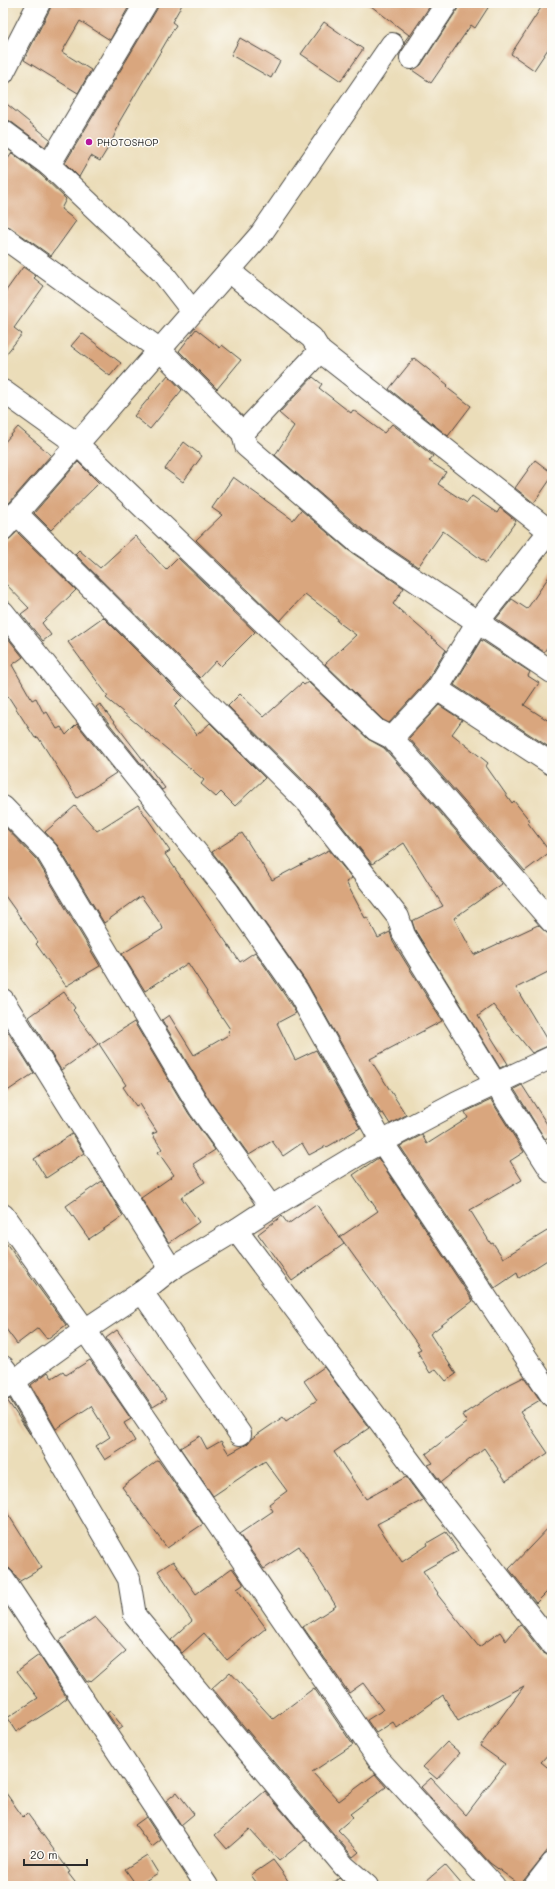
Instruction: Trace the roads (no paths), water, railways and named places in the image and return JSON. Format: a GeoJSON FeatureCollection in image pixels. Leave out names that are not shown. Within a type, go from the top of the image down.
{"type":"FeatureCollection","features":[{"type":"Feature","properties":{"kind":"street"},"geometry":{"type":"LineString","coordinates":[[3,73],[39,3]]}},
{"type":"Feature","properties":{"kind":"street"},"geometry":{"type":"LineString","coordinates":[[49,165],[146,3]]}},
{"type":"Feature","properties":{"kind":"street"},"geometry":{"type":"LineString","coordinates":[[411,58],[447,3]]}},
{"type":"Feature","properties":{"kind":"street"},"geometry":{"type":"LineString","coordinates":[[392,44],[261,234],[10,521],[308,803],[398,917],[404,935],[495,1083],[552,1172]]}},
{"type":"Feature","properties":{"kind":"street"},"geometry":{"type":"LineString","coordinates":[[3,131],[49,165],[162,272],[193,312]]}},
{"type":"Feature","properties":{"kind":"street"},"geometry":{"type":"LineString","coordinates":[[3,237],[160,350],[243,433],[246,446],[355,540],[552,672]]}},
{"type":"Feature","properties":{"kind":"street"},"geometry":{"type":"LineString","coordinates":[[229,271],[312,338],[320,351],[551,531],[477,623],[437,689],[392,738]]}},
{"type":"Feature","properties":{"kind":"street"},"geometry":{"type":"LineString","coordinates":[[243,433],[320,351]]}},
{"type":"Feature","properties":{"kind":"street"},"geometry":{"type":"LineString","coordinates":[[3,391],[77,444],[376,730],[392,738],[552,922]]}},
{"type":"Feature","properties":{"kind":"street"},"geometry":{"type":"LineString","coordinates":[[3,612],[229,893],[297,990],[382,1142],[552,1396]]}},
{"type":"Feature","properties":{"kind":"street"},"geometry":{"type":"LineString","coordinates":[[437,689],[552,764]]}},
{"type":"Feature","properties":{"kind":"street"},"geometry":{"type":"LineString","coordinates":[[3,807],[47,852],[200,1108],[271,1207]]}},
{"type":"Feature","properties":{"kind":"street"},"geometry":{"type":"LineString","coordinates":[[3,1000],[171,1269]]}},
{"type":"Feature","properties":{"kind":"street"},"geometry":{"type":"LineString","coordinates":[[367,1886],[344,1866],[135,1616],[129,1579],[7,1379],[142,1292],[171,1269],[271,1207],[382,1142],[495,1083],[552,1056]]}},
{"type":"Feature","properties":{"kind":"street"},"geometry":{"type":"LineString","coordinates":[[3,1215],[85,1330],[379,1760],[494,1886]]}},
{"type":"Feature","properties":{"kind":"street"},"geometry":{"type":"LineString","coordinates":[[236,1230],[444,1507],[552,1644]]}},
{"type":"Feature","properties":{"kind":"street"},"geometry":{"type":"LineString","coordinates":[[142,1292],[240,1434]]}},
{"type":"Feature","properties":{"kind":"street"},"geometry":{"type":"LineString","coordinates":[[3,1579],[207,1886]]}},
{"type":"Feature","properties":{"kind":"street"},"geometry":{"type":"LineString","coordinates":[[535,1886],[552,1864]]}},
{"type":"Feature","properties":{"kind":"place","name":"PHOTOSHOP"},"geometry":{"type":"Point","coordinates":[89,142]}}]}
